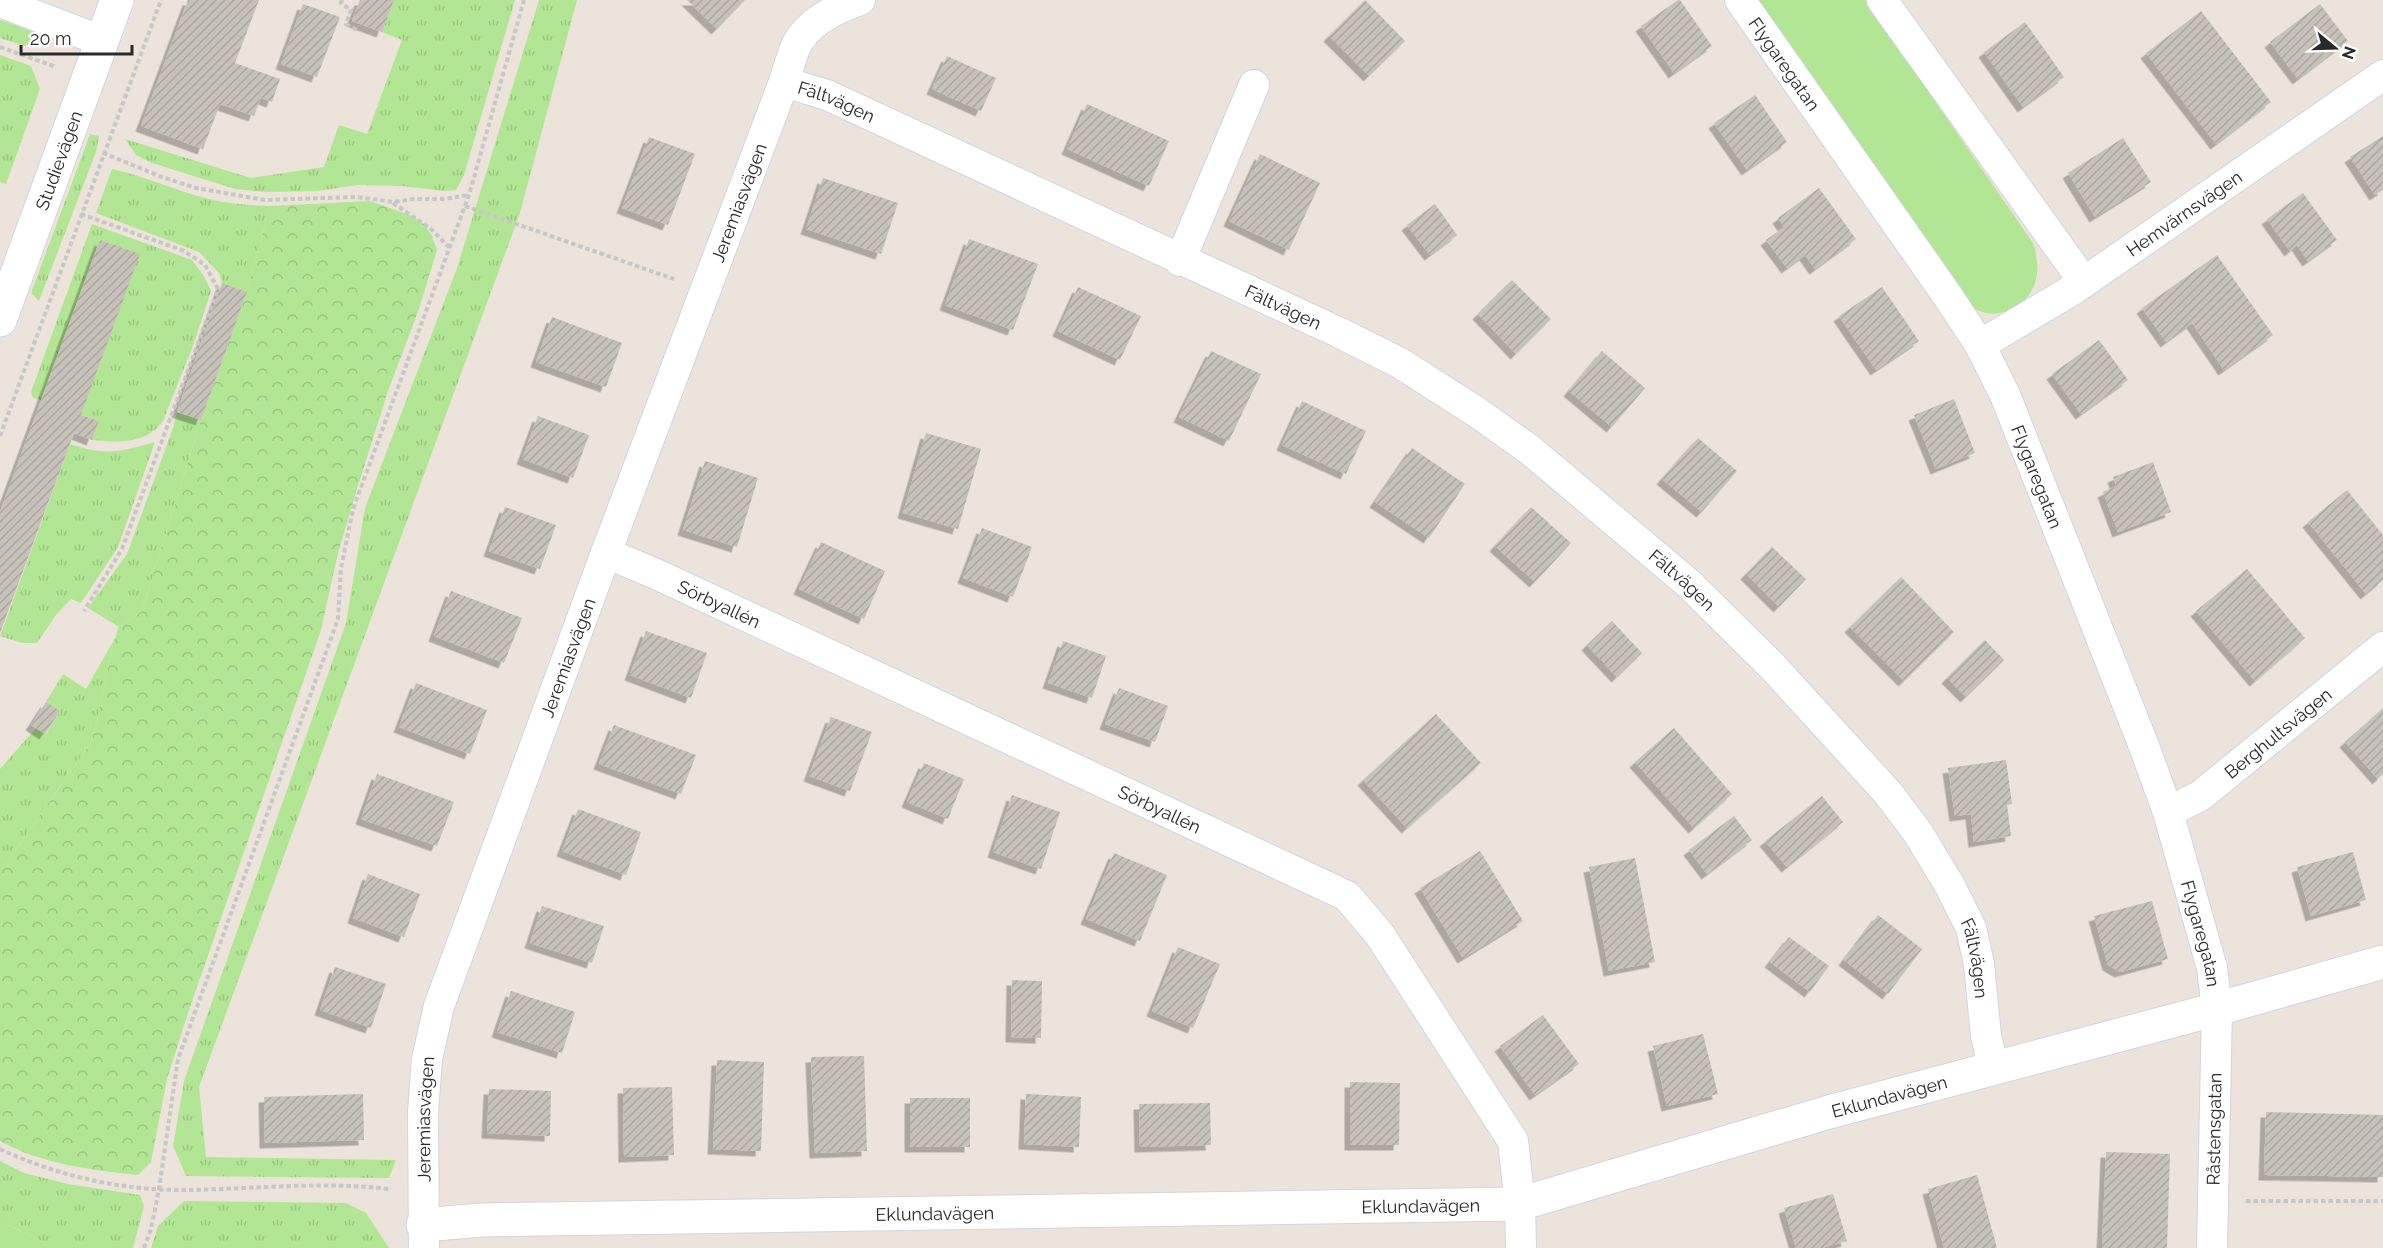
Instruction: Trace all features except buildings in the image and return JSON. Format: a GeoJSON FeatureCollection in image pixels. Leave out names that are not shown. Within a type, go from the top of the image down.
{"type":"FeatureCollection","features":[{"type":"Feature","properties":{"kind":"street","name":"Studievägen"},"geometry":{"type":"LineString","coordinates":[[0,320],[117,0]]}},
{"type":"Feature","properties":{"kind":"street","name":"Jeremiasvägen"},"geometry":{"type":"LineString","coordinates":[[423,1222],[423,1112],[427,1059],[439,1006],[797,44],[813,25],[839,8],[860,0]]}},
{"type":"Feature","properties":{"kind":"street","name":"Flygaregatan"},"geometry":{"type":"LineString","coordinates":[[1740,0],[1947,295],[1980,345],[2005,395],[2168,812],[2212,968],[2217,1009]]}},
{"type":"Feature","properties":{"kind":"street"},"geometry":{"type":"LineString","coordinates":[[1882,0],[2084,282]]}},
{"type":"Feature","properties":{"kind":"street"},"geometry":{"type":"LineString","coordinates":[[0,2],[102,41]]}},
{"type":"Feature","properties":{"kind":"street","name":"Hemvärnsvägen"},"geometry":{"type":"LineString","coordinates":[[1980,345],[2084,282],[2383,75]]}},
{"type":"Feature","properties":{"kind":"street","name":"Fältvägen"},"geometry":{"type":"LineString","coordinates":[[784,82],[827,95],[1180,261],[1338,332],[1400,363],[1478,413],[1530,450],[1688,583],[1773,667],[1888,793],[1918,833],[1950,886],[1971,928],[1979,964],[1986,1035],[1994,1069]]}},
{"type":"Feature","properties":{"kind":"street"},"geometry":{"type":"LineString","coordinates":[[1180,261],[1254,85]]}},
{"type":"Feature","properties":{"kind":"street","name":"Sörbyallén"},"geometry":{"type":"LineString","coordinates":[[606,553],[667,579],[1347,896],[1380,935],[1512,1141],[1520,1204],[1521,1248]]}},
{"type":"Feature","properties":{"kind":"street","name":"Berghultsvägen"},"geometry":{"type":"LineString","coordinates":[[2168,812],[2200,796],[2383,647]]}},
{"type":"Feature","properties":{"kind":"street","name":"Eklundavägen"},"geometry":{"type":"LineString","coordinates":[[423,1222],[1520,1204],[1829,1112],[2217,1009],[2383,962]]}},
{"type":"Feature","properties":{"kind":"street","name":"Råstensgatan"},"geometry":{"type":"LineString","coordinates":[[2212,1248],[2217,1009]]}},
{"type":"Feature","properties":{"kind":"path"},"geometry":{"type":"LineString","coordinates":[[0,436],[161,0]]}},
{"type":"Feature","properties":{"kind":"path"},"geometry":{"type":"LineString","coordinates":[[342,0],[341,3],[351,10],[346,24],[357,30]]}},
{"type":"Feature","properties":{"kind":"path"},"geometry":{"type":"LineString","coordinates":[[144,1248],[151,1228],[159,1189],[178,1059],[338,619],[341,568],[352,509],[469,195],[524,0]]}},
{"type":"Feature","properties":{"kind":"path"},"geometry":{"type":"LineString","coordinates":[[103,153],[196,188],[266,200],[357,197],[393,202],[469,195]]}},
{"type":"Feature","properties":{"kind":"path"},"geometry":{"type":"LineString","coordinates":[[393,202],[430,228],[450,248]]}},
{"type":"Feature","properties":{"kind":"path"},"geometry":{"type":"LineString","coordinates":[[465,206],[705,290]]}},
{"type":"Feature","properties":{"kind":"path"},"geometry":{"type":"LineString","coordinates":[[81,214],[184,251],[205,265],[218,289],[122,549],[84,611]]}},
{"type":"Feature","properties":{"kind":"path"},"geometry":{"type":"LineString","coordinates":[[0,1149],[58,1172],[159,1189],[373,1187],[423,1222]]}},
{"type":"Feature","properties":{"kind":"path"},"geometry":{"type":"LineString","coordinates":[[2213,1200],[2383,1201]]}},
{"type":"Feature","properties":{"kind":"green space"},"geometry":{"type":"Polygon","coordinates":[[[394,0],[515,0],[464,175],[456,190],[358,185],[317,191],[267,192],[235,189],[152,163],[136,155],[125,139],[251,178],[324,167],[339,125],[367,134],[402,40],[382,32],[394,0]]]}},
{"type":"Feature","properties":{"kind":"green space"},"geometry":{"type":"Polygon","coordinates":[[[539,0],[577,0],[520,213],[199,1087],[206,1157],[396,1160],[389,1178],[186,1176],[173,1146],[184,1081],[346,623],[365,508],[457,268],[539,0]]]}},
{"type":"Feature","properties":{"kind":"green space"},"geometry":{"type":"Polygon","coordinates":[[[1757,0],[1865,0],[2033,243],[2037,263],[2035,282],[2032,291],[2019,305],[1992,314],[1969,306],[1757,0]]]}},
{"type":"Feature","properties":{"kind":"green space"},"geometry":{"type":"Polygon","coordinates":[[[0,20],[36,32],[32,42],[24,46],[0,38],[0,20]]]}},
{"type":"Feature","properties":{"kind":"green space"},"geometry":{"type":"Polygon","coordinates":[[[0,55],[31,66],[40,89],[6,184],[0,182],[0,55]]]}},
{"type":"Feature","properties":{"kind":"green space"},"geometry":{"type":"Polygon","coordinates":[[[90,134],[99,136],[96,152],[39,301],[31,293],[90,134]]]}},
{"type":"Feature","properties":{"kind":"green space"},"geometry":{"type":"Polygon","coordinates":[[[112,169],[209,199],[270,206],[247,292],[222,283],[219,273],[199,252],[96,213],[112,169]]]}},
{"type":"Feature","properties":{"kind":"green space"},"geometry":{"type":"Polygon","coordinates":[[[370,201],[410,215],[424,224],[437,250],[357,489],[338,553],[321,630],[167,1079],[151,1162],[138,1175],[49,1161],[0,1141],[0,872],[92,741],[114,640],[119,627],[142,611],[201,420],[247,292],[270,206],[370,201]]]}},
{"type":"Feature","properties":{"kind":"green space"},"geometry":{"type":"Polygon","coordinates":[[[92,224],[192,260],[204,276],[211,291],[193,346],[163,421],[149,434],[131,440],[111,442],[92,440],[99,421],[81,415],[139,254],[100,240],[41,400],[33,398],[31,392],[92,224]]]}},
{"type":"Feature","properties":{"kind":"green space"},"geometry":{"type":"Polygon","coordinates":[[[177,412],[201,420],[142,611],[119,627],[88,608],[127,554],[177,412]]]}},
{"type":"Feature","properties":{"kind":"green space"},"geometry":{"type":"Polygon","coordinates":[[[155,442],[118,547],[81,603],[71,599],[56,615],[37,643],[22,643],[0,636],[70,444],[94,450],[113,451],[155,442]]]}},
{"type":"Feature","properties":{"kind":"green space"},"geometry":{"type":"Polygon","coordinates":[[[114,640],[92,741],[0,872],[0,769],[36,728],[46,734],[60,711],[46,702],[63,674],[86,689],[114,640]]]}},
{"type":"Feature","properties":{"kind":"green space"},"geometry":{"type":"Polygon","coordinates":[[[0,1161],[24,1173],[68,1184],[140,1195],[144,1206],[133,1248],[47,1248],[45,1243],[0,1221],[0,1161]]]}},
{"type":"Feature","properties":{"kind":"green space"},"geometry":{"type":"Polygon","coordinates":[[[184,1201],[346,1203],[366,1213],[389,1248],[151,1248],[158,1226],[184,1201]]]}},
{"type":"Feature","properties":{"kind":"green space"},"geometry":{"type":"Polygon","coordinates":[[[0,1221],[45,1243],[47,1248],[0,1248],[0,1221]]]}}]}
